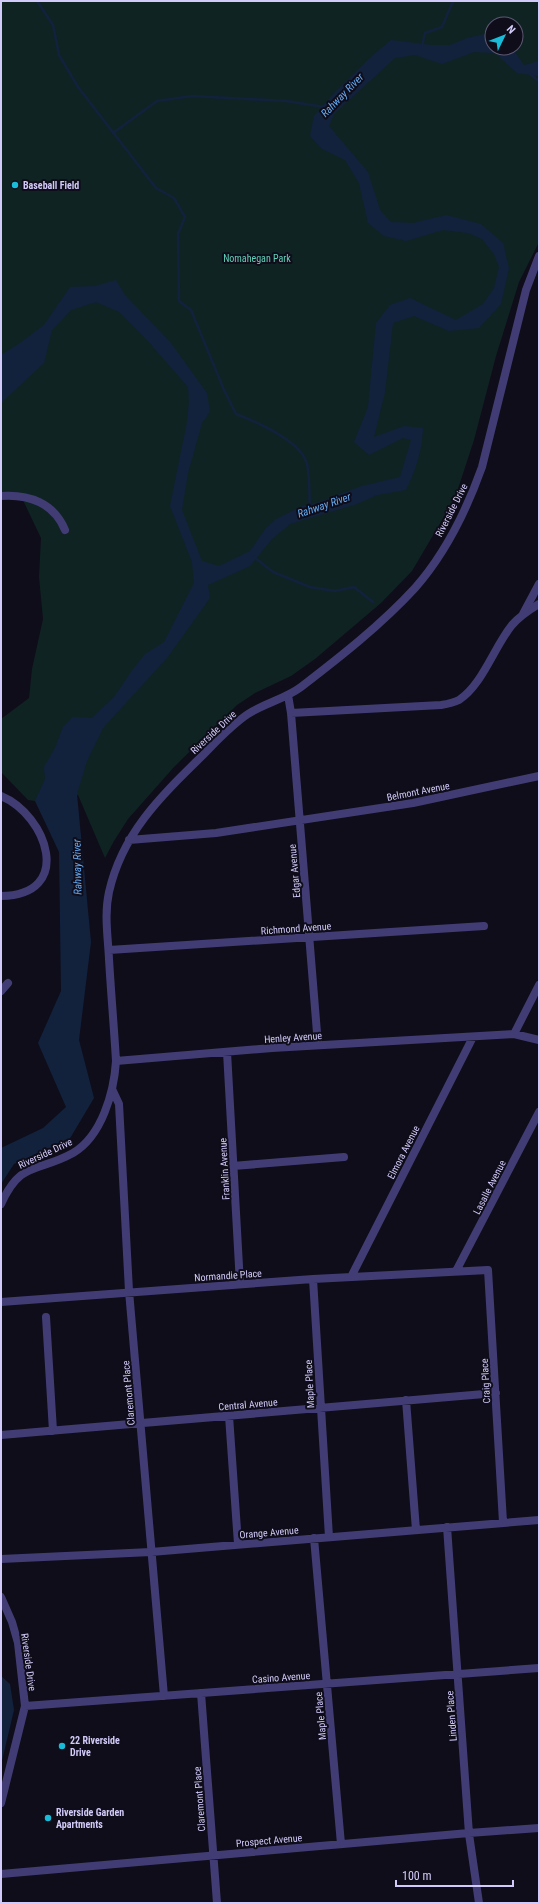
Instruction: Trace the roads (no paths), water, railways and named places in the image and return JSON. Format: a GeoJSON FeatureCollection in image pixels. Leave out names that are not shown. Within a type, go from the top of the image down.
{"type":"FeatureCollection","features":[{"type":"Feature","properties":{"kind":"street","name":"Riverside Drive"},"geometry":{"type":"LineString","coordinates":[[1,1204],[10,1186],[20,1175],[33,1168],[67,1156],[86,1142],[101,1118],[112,1090],[116,1061],[106,915],[109,893],[114,875],[129,840],[139,824],[159,800],[235,724],[256,709],[288,695],[380,623],[416,587],[430,568],[456,526],[475,487],[482,466],[526,290],[539,256]]}},
{"type":"Feature","properties":{"kind":"street"},"geometry":{"type":"LineString","coordinates":[[1,496],[21,496],[39,501],[51,509],[65,530]]}},
{"type":"Feature","properties":{"kind":"street"},"geometry":{"type":"LineString","coordinates":[[291,713],[450,703],[458,700],[475,684],[495,649],[523,614],[539,584]]}},
{"type":"Feature","properties":{"kind":"street"},"geometry":{"type":"LineString","coordinates":[[523,614],[539,604]]}},
{"type":"Feature","properties":{"kind":"street","name":"Edgar Avenue"},"geometry":{"type":"LineString","coordinates":[[288,695],[291,713],[318,1045]]}},
{"type":"Feature","properties":{"kind":"street","name":"Belmont Avenue"},"geometry":{"type":"LineString","coordinates":[[129,840],[216,833],[413,803],[539,776]]}},
{"type":"Feature","properties":{"kind":"street"},"geometry":{"type":"LineString","coordinates":[[1,796],[17,805],[32,822],[43,845],[47,865],[44,877],[36,886],[22,893],[1,896]]}},
{"type":"Feature","properties":{"kind":"street","name":"Richmond Avenue"},"geometry":{"type":"LineString","coordinates":[[108,950],[484,926]]}},
{"type":"Feature","properties":{"kind":"street"},"geometry":{"type":"LineString","coordinates":[[1,991],[8,983]]}},
{"type":"Feature","properties":{"kind":"street"},"geometry":{"type":"LineString","coordinates":[[514,1034],[539,985]]}},
{"type":"Feature","properties":{"kind":"street","name":"Henley Avenue"},"geometry":{"type":"LineString","coordinates":[[116,1061],[318,1045],[514,1034],[539,1040]]}},
{"type":"Feature","properties":{"kind":"street","name":"Elmora Avenue"},"geometry":{"type":"LineString","coordinates":[[351,1277],[473,1037]]}},
{"type":"Feature","properties":{"kind":"street","name":"Franklin Avenue"},"geometry":{"type":"LineString","coordinates":[[227,1052],[240,1284]]}},
{"type":"Feature","properties":{"kind":"street","name":"Claremont Place"},"geometry":{"type":"LineString","coordinates":[[112,1090],[119,1104],[129,1293],[164,1696]]}},
{"type":"Feature","properties":{"kind":"street","name":"Lasalle Avenue"},"geometry":{"type":"LineString","coordinates":[[456,1272],[539,1112]]}},
{"type":"Feature","properties":{"kind":"street"},"geometry":{"type":"LineString","coordinates":[[233,1166],[344,1157]]}},
{"type":"Feature","properties":{"kind":"street","name":"Craig Place"},"geometry":{"type":"LineString","coordinates":[[456,1272],[488,1270],[504,1522]]}},
{"type":"Feature","properties":{"kind":"street","name":"Normandie Place"},"geometry":{"type":"LineString","coordinates":[[1,1302],[313,1278],[456,1272]]}},
{"type":"Feature","properties":{"kind":"street","name":"Maple Place"},"geometry":{"type":"LineString","coordinates":[[313,1278],[329,1537]]}},
{"type":"Feature","properties":{"kind":"street"},"geometry":{"type":"LineString","coordinates":[[46,1317],[53,1431]]}},
{"type":"Feature","properties":{"kind":"street","name":"Central Avenue"},"geometry":{"type":"LineString","coordinates":[[1,1435],[496,1393]]}},
{"type":"Feature","properties":{"kind":"street"},"geometry":{"type":"LineString","coordinates":[[406,1400],[416,1530]]}},
{"type":"Feature","properties":{"kind":"street"},"geometry":{"type":"LineString","coordinates":[[229,1416],[238,1544]]}},
{"type":"Feature","properties":{"kind":"street","name":"Orange Avenue"},"geometry":{"type":"LineString","coordinates":[[1,1559],[151,1552],[539,1520]]}},
{"type":"Feature","properties":{"kind":"street","name":"Linden Place"},"geometry":{"type":"LineString","coordinates":[[447,1527],[469,1833],[479,1903]]}},
{"type":"Feature","properties":{"kind":"street","name":"Maple Place"},"geometry":{"type":"LineString","coordinates":[[314,1538],[341,1844]]}},
{"type":"Feature","properties":{"kind":"street","name":"Riverside Drive"},"geometry":{"type":"LineString","coordinates":[[1,1596],[12,1622],[18,1643],[25,1706],[1,1803]]}},
{"type":"Feature","properties":{"kind":"street","name":"Casino Avenue"},"geometry":{"type":"LineString","coordinates":[[25,1706],[539,1668]]}},
{"type":"Feature","properties":{"kind":"street","name":"Claremont Place"},"geometry":{"type":"LineString","coordinates":[[201,1693],[217,1903]]}},
{"type":"Feature","properties":{"kind":"street","name":"Prospect Avenue"},"geometry":{"type":"LineString","coordinates":[[1,1874],[539,1828]]}},
{"type":"Feature","properties":{"kind":"water","name":"Rahway River"},"geometry":{"type":"Polygon","coordinates":[[[484,34],[484,52],[474,52],[442,64],[415,55],[395,58],[334,114],[329,126],[368,172],[380,210],[391,222],[413,223],[446,215],[481,224],[503,243],[509,268],[501,304],[479,328],[449,331],[414,316],[393,323],[385,392],[374,437],[404,426],[423,428],[418,460],[406,490],[377,495],[357,504],[290,524],[272,539],[250,566],[208,585],[210,598],[167,658],[103,728],[87,761],[77,794],[91,942],[79,1040],[94,1098],[69,1140],[14,1164],[1,1184],[1,1148],[43,1128],[66,1107],[38,1043],[61,991],[59,852],[35,801],[45,779],[44,767],[55,748],[63,727],[73,717],[92,718],[114,697],[145,654],[164,642],[194,583],[192,562],[170,506],[187,422],[189,402],[188,387],[147,340],[119,312],[96,302],[71,310],[52,330],[44,363],[1,403],[1,355],[44,325],[70,287],[95,286],[116,280],[125,295],[171,343],[207,393],[210,412],[202,423],[188,473],[182,510],[202,561],[219,566],[250,551],[266,528],[276,519],[302,506],[316,503],[362,486],[400,477],[411,440],[403,438],[369,455],[354,442],[368,407],[376,323],[390,305],[410,298],[456,320],[483,304],[494,288],[499,267],[494,254],[482,239],[468,233],[443,230],[406,241],[384,236],[368,223],[359,183],[345,160],[322,149],[310,136],[314,116],[334,93],[373,55],[391,40],[431,45],[450,45],[467,38],[484,34]]]}},
{"type":"Feature","properties":{"kind":"water"},"geometry":{"type":"Polygon","coordinates":[[[498,56],[518,56],[524,65],[539,61],[539,76],[517,73],[498,56]]]}},
{"type":"Feature","properties":{"kind":"water"},"geometry":{"type":"Polygon","coordinates":[[[1,1676],[10,1684],[14,1710],[1,1765],[1,1676]]]}},
{"type":"Feature","properties":{"kind":"waterway","name":"Rahway River"},"geometry":{"type":"LineString","coordinates":[[37,1],[53,25],[59,55],[78,87],[156,188],[174,198],[185,217],[178,234],[179,301],[191,310],[224,390],[236,414],[276,433],[286,439],[302,453],[308,470],[310,507]]}},
{"type":"Feature","properties":{"kind":"waterway"},"geometry":{"type":"LineString","coordinates":[[422,46],[425,33],[442,27],[453,1]]}},
{"type":"Feature","properties":{"kind":"waterway"},"geometry":{"type":"LineString","coordinates":[[530,74],[539,81]]}},
{"type":"Feature","properties":{"kind":"waterway","name":"Rahway River"},"geometry":{"type":"LineString","coordinates":[[113,133],[157,101],[192,96],[286,101],[324,107]]}},
{"type":"Feature","properties":{"kind":"waterway"},"geometry":{"type":"LineString","coordinates":[[254,557],[273,572],[310,587],[335,591],[354,587],[373,602]]}},
{"type":"Feature","properties":{"kind":"place","name":"Baseball Field"},"geometry":{"type":"Point","coordinates":[15,185]}},
{"type":"Feature","properties":{"kind":"place","name":"22 Riverside Drive"},"geometry":{"type":"Point","coordinates":[62,1746]}},
{"type":"Feature","properties":{"kind":"place","name":"Riverside Garden Apartments"},"geometry":{"type":"Point","coordinates":[48,1818]}},
{"type":"Feature","properties":{"kind":"park label","name":"Nomahegan Park"},"geometry":{"type":"Point","coordinates":[257,258]}}]}
